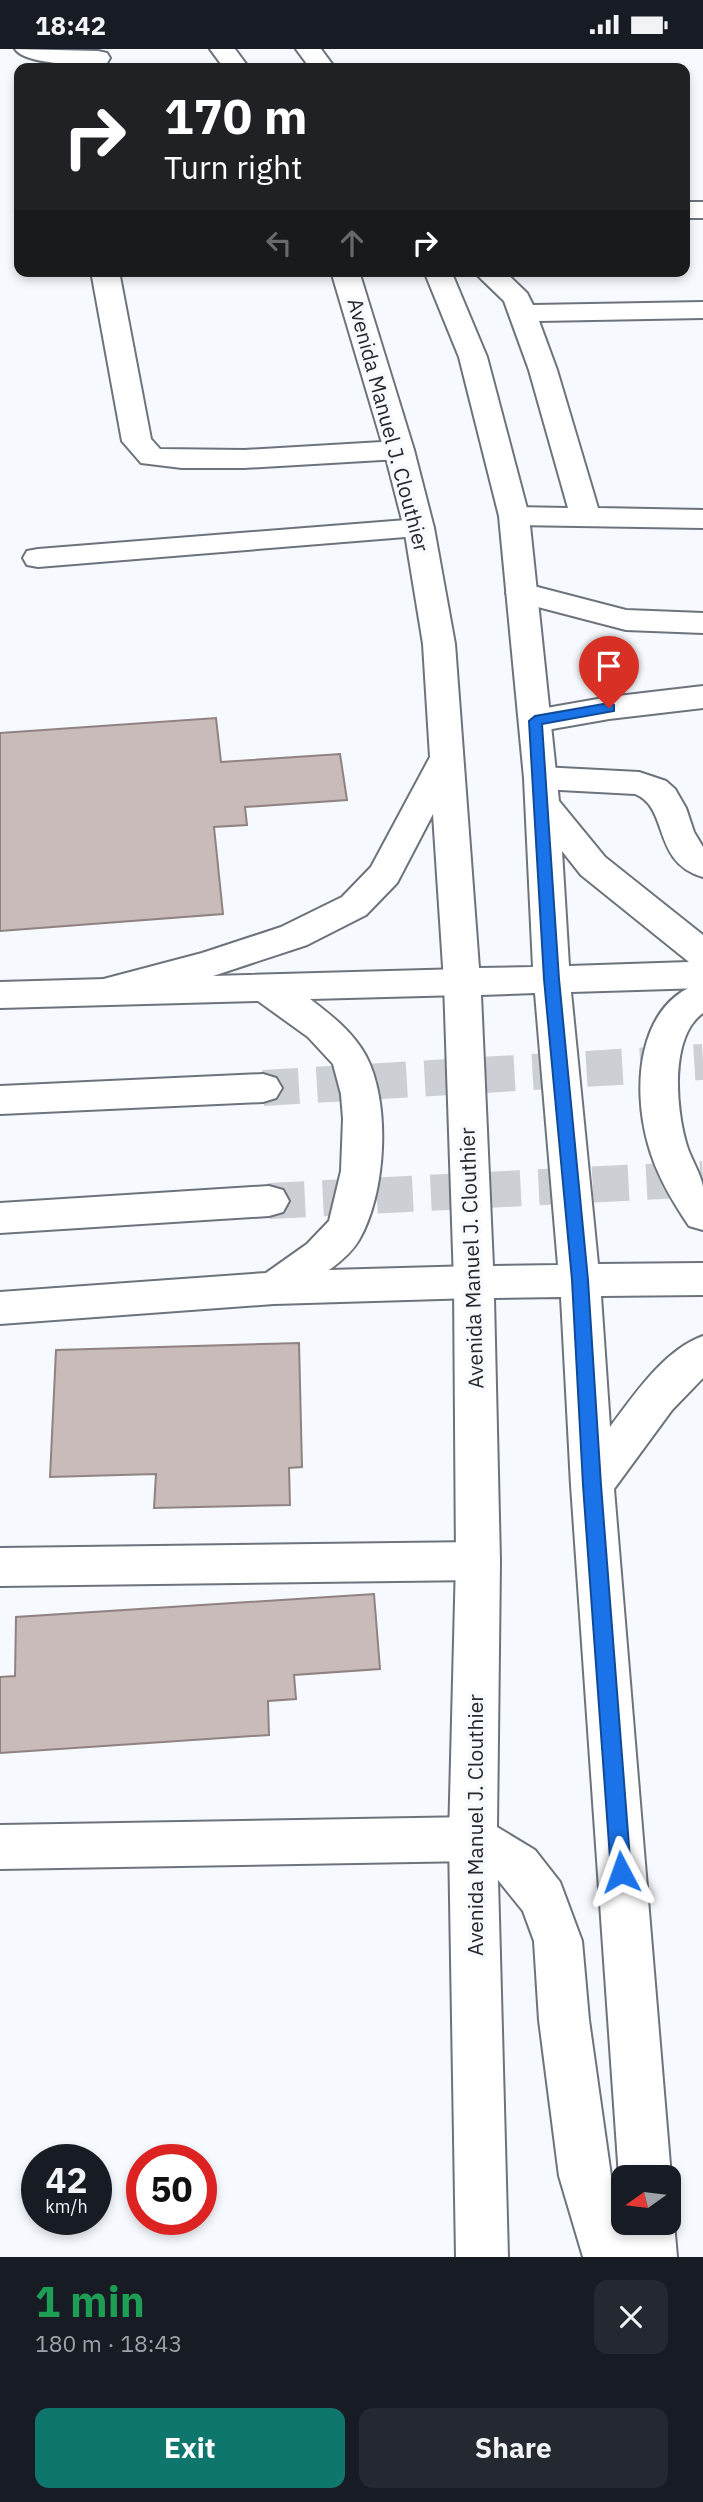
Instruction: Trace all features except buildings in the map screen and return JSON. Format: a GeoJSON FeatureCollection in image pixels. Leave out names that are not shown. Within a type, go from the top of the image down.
{"type":"FeatureCollection","features":[{"type":"Feature","properties":{"kind":"main road"},"geometry":{"type":"LineString","coordinates":[[27,49],[38,53],[98,58]]}},
{"type":"Feature","properties":{"kind":"main road"},"geometry":{"type":"LineString","coordinates":[[222,49],[233,63]]}},
{"type":"Feature","properties":{"kind":"main road"},"geometry":{"type":"LineString","coordinates":[[308,49],[319,63]]}},
{"type":"Feature","properties":{"kind":"main road"},"geometry":{"type":"LineString","coordinates":[[106,277],[137,441],[151,457],[280,457],[399,450]]}},
{"type":"Feature","properties":{"kind":"main road","name":"Avenida Manuel J. Clouthier"},"geometry":{"type":"LineString","coordinates":[[347,277],[399,450],[419,528],[439,644],[462,982],[474,1282],[478,1561],[473,1839],[482,2257]]}},
{"type":"Feature","properties":{"kind":"main road"},"geometry":{"type":"LineString","coordinates":[[440,277],[473,357],[514,516],[541,790],[552,979],[580,1280],[592,1485],[644,2165]]}},
{"type":"Feature","properties":{"kind":"main road"},"geometry":{"type":"LineString","coordinates":[[494,277],[517,299],[543,370],[584,516]]}},
{"type":"Feature","properties":{"kind":"main road"},"geometry":{"type":"LineString","coordinates":[[522,313],[703,310]]}},
{"type":"Feature","properties":{"kind":"main road"},"geometry":{"type":"LineString","coordinates":[[514,516],[703,519]]}},
{"type":"Feature","properties":{"kind":"main road"},"geometry":{"type":"LineString","coordinates":[[38,558],[419,528]]}},
{"type":"Feature","properties":{"kind":"main road"},"geometry":{"type":"LineString","coordinates":[[522,593],[626,620],[703,623]]}},
{"type":"Feature","properties":{"kind":"main road"},"geometry":{"type":"LineString","coordinates":[[535,721],[609,708],[703,697]]}},
{"type":"Feature","properties":{"kind":"main road"},"geometry":{"type":"LineString","coordinates":[[109,990],[207,965],[294,936],[354,906],[385,874],[445,759]]}},
{"type":"Feature","properties":{"kind":"main road"},"geometry":{"type":"LineString","coordinates":[[541,790],[639,783],[654,787],[665,797],[680,842],[691,858],[703,865]]}},
{"type":"Feature","properties":{"kind":"main road"},"geometry":{"type":"LineString","coordinates":[[541,790],[593,866],[703,954]]}},
{"type":"Feature","properties":{"kind":"main road"},"geometry":{"type":"LineString","coordinates":[[0,995],[703,975]]}},
{"type":"Feature","properties":{"kind":"main road"},"geometry":{"type":"LineString","coordinates":[[264,987],[299,1010],[325,1032],[350,1061],[360,1102],[362,1159],[356,1203],[344,1231],[314,1259],[274,1287]]}},
{"type":"Feature","properties":{"kind":"main road"},"geometry":{"type":"LineString","coordinates":[[703,995],[678,1013],[662,1057],[659,1107],[669,1154],[689,1198],[703,1215]]}},
{"type":"Feature","properties":{"kind":"main road"},"geometry":{"type":"LineString","coordinates":[[0,1100],[263,1088]]}},
{"type":"Feature","properties":{"kind":"main road"},"geometry":{"type":"LineString","coordinates":[[0,1218],[269,1201]]}},
{"type":"Feature","properties":{"kind":"main road"},"geometry":{"type":"LineString","coordinates":[[0,1308],[274,1287],[703,1279]]}},
{"type":"Feature","properties":{"kind":"main road"},"geometry":{"type":"LineString","coordinates":[[592,1485],[640,1422],[691,1363],[703,1353]]}},
{"type":"Feature","properties":{"kind":"main road"},"geometry":{"type":"LineString","coordinates":[[0,1567],[478,1561]]}},
{"type":"Feature","properties":{"kind":"main road"},"geometry":{"type":"LineString","coordinates":[[0,1847],[473,1839],[518,1866],[543,1898],[558,1941],[564,2020],[585,2176],[609,2257]]}},
{"type":"Feature","properties":{"kind":"main road"},"geometry":{"type":"LineString","coordinates":[[649,2235],[651,2257]]}},
{"type":"Feature","properties":{"kind":"tunnel"},"geometry":{"type":"LineString","coordinates":[[263,1088],[703,1062]]}},
{"type":"Feature","properties":{"kind":"tunnel"},"geometry":{"type":"LineString","coordinates":[[269,1201],[703,1179]]}},
{"type":"Feature","properties":{"kind":"route"},"geometry":{"type":"LineString","coordinates":[[609,708],[535,721],[541,778],[552,979],[580,1280],[592,1485],[621,1872]]}}]}
